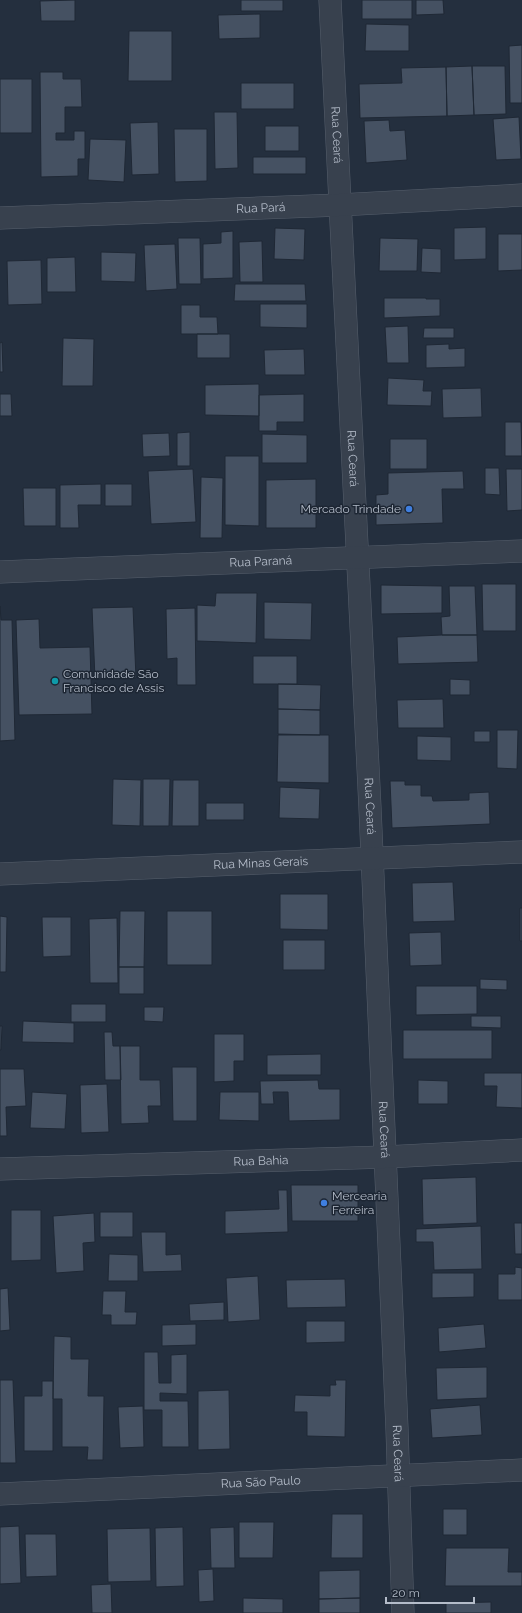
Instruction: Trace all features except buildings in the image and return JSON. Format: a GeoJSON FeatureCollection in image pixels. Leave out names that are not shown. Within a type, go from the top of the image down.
{"type":"FeatureCollection","features":[{"type":"Feature","properties":{"kind":"street","name":"Rua Ceará"},"geometry":{"type":"LineString","coordinates":[[330,0],[372,858],[399,1475],[403,1613]]}},
{"type":"Feature","properties":{"kind":"street","name":"Rua Pará"},"geometry":{"type":"LineString","coordinates":[[0,218],[339,205],[522,195]]}},
{"type":"Feature","properties":{"kind":"street","name":"Rua Paraná"},"geometry":{"type":"LineString","coordinates":[[0,572],[522,550]]}},
{"type":"Feature","properties":{"kind":"street","name":"Rua Minas Gerais"},"geometry":{"type":"LineString","coordinates":[[0,874],[522,852]]}},
{"type":"Feature","properties":{"kind":"street","name":"Rua Bahia"},"geometry":{"type":"LineString","coordinates":[[0,1169],[522,1150]]}},
{"type":"Feature","properties":{"kind":"street","name":"Rua São Paulo"},"geometry":{"type":"LineString","coordinates":[[0,1494],[522,1470]]}},
{"type":"Feature","properties":{"kind":"place","name":"Mercado Trindade"},"geometry":{"type":"Point","coordinates":[409,509]}},
{"type":"Feature","properties":{"kind":"place","name":"Comunidade São Francisco de Assis"},"geometry":{"type":"Point","coordinates":[55,681]}},
{"type":"Feature","properties":{"kind":"place","name":"Mercearia Ferreira"},"geometry":{"type":"Point","coordinates":[324,1203]}}]}
